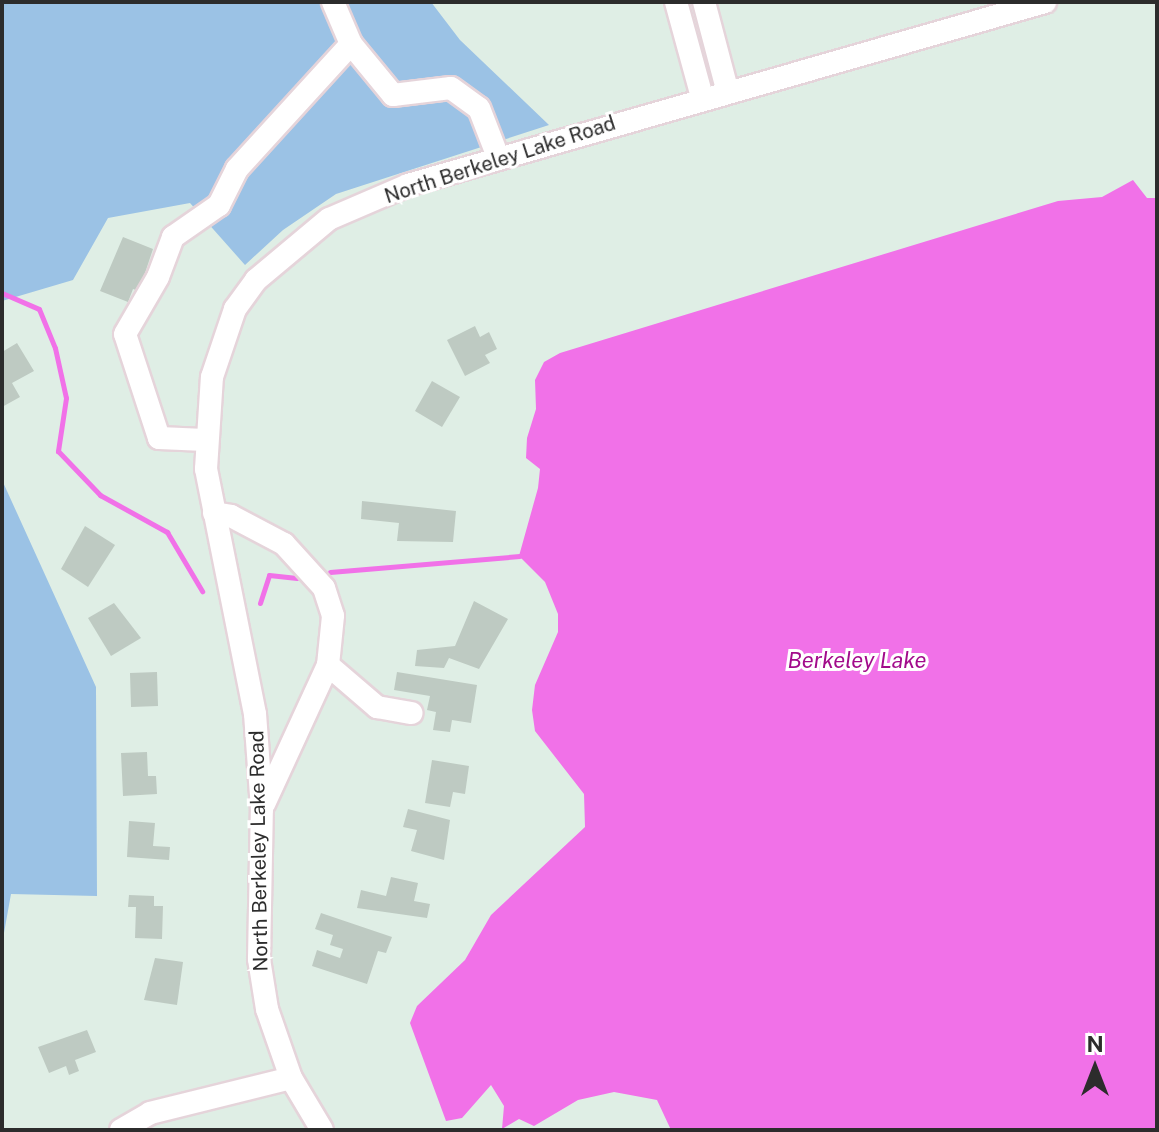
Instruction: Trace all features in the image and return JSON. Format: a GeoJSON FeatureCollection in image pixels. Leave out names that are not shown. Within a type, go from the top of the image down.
{"type":"FeatureCollection","features":[{"type":"Feature","properties":{"kind":"street"},"geometry":{"type":"LineString","coordinates":[[333,2],[351,44],[393,95],[451,88],[479,108],[498,157]]}},
{"type":"Feature","properties":{"kind":"street"},"geometry":{"type":"LineString","coordinates":[[676,2],[702,97]]}},
{"type":"Feature","properties":{"kind":"street"},"geometry":{"type":"LineString","coordinates":[[704,2],[727,89]]}},
{"type":"Feature","properties":{"kind":"street","name":"North Berkeley Lake Road"},"geometry":{"type":"LineString","coordinates":[[322,1130],[291,1078],[267,1009],[259,959],[262,809],[255,714],[214,513],[205,440],[217,355],[235,309],[256,280],[329,219],[408,185],[727,89],[1045,2]]}},
{"type":"Feature","properties":{"kind":"street"},"geometry":{"type":"LineString","coordinates":[[205,440],[159,438],[125,334],[158,277],[173,237],[219,205],[237,169],[351,44]]}},
{"type":"Feature","properties":{"kind":"street"},"geometry":{"type":"LineString","coordinates":[[214,513],[231,516],[284,544],[324,588],[333,616],[328,665],[262,809]]}},
{"type":"Feature","properties":{"kind":"street"},"geometry":{"type":"LineString","coordinates":[[328,665],[377,707],[411,713]]}},
{"type":"Feature","properties":{"kind":"street"},"geometry":{"type":"LineString","coordinates":[[121,1130],[164,1109],[291,1078]]}},
{"type":"Feature","properties":{"kind":"shaded area"},"geometry":{"type":"Polygon","coordinates":[[[2,2],[431,2],[460,40],[549,125],[336,194],[283,230],[245,265],[190,203],[108,218],[73,280],[2,301],[2,2]]]}},
{"type":"Feature","properties":{"kind":"shaded area"},"geometry":{"type":"Polygon","coordinates":[[[2,480],[96,687],[97,896],[11,894],[2,944],[2,480]]]}},
{"type":"Feature","properties":{"kind":"water","name":"Berkeley Lake"},"geometry":{"type":"Polygon","coordinates":[[[1133,180],[1147,198],[1157,198],[1157,1130],[671,1130],[657,1100],[614,1092],[578,1100],[534,1126],[519,1119],[502,1129],[504,1106],[491,1085],[462,1118],[446,1121],[410,1023],[417,1006],[465,960],[491,915],[585,827],[584,794],[535,731],[532,710],[535,685],[558,632],[558,614],[545,582],[519,556],[538,488],[540,469],[526,458],[527,438],[536,409],[535,380],[544,362],[560,353],[1058,201],[1102,197],[1133,180]]]}},
{"type":"Feature","properties":{"kind":"building"},"geometry":{"type":"Polygon","coordinates":[[[123,237],[153,249],[139,291],[133,289],[128,302],[100,291],[123,237]]]}},
{"type":"Feature","properties":{"kind":"building"},"geometry":{"type":"Polygon","coordinates":[[[475,326],[480,337],[489,332],[497,349],[485,355],[490,363],[465,376],[447,340],[475,326]]]}},
{"type":"Feature","properties":{"kind":"building"},"geometry":{"type":"Polygon","coordinates":[[[17,343],[34,371],[12,383],[20,397],[2,407],[2,352],[17,343]]]}},
{"type":"Feature","properties":{"kind":"building"},"geometry":{"type":"Polygon","coordinates":[[[432,381],[460,397],[442,427],[415,411],[432,381]]]}},
{"type":"Feature","properties":{"kind":"building"},"geometry":{"type":"Polygon","coordinates":[[[362,501],[456,511],[453,542],[397,541],[399,523],[361,519],[362,501]]]}},
{"type":"Feature","properties":{"kind":"building"},"geometry":{"type":"Polygon","coordinates":[[[85,526],[115,545],[88,587],[61,569],[85,526]]]}},
{"type":"Feature","properties":{"kind":"building"},"geometry":{"type":"Polygon","coordinates":[[[474,601],[508,619],[479,669],[449,658],[444,668],[415,666],[417,650],[455,646],[474,601]]]}},
{"type":"Feature","properties":{"kind":"building"},"geometry":{"type":"Polygon","coordinates":[[[114,603],[141,638],[111,656],[88,618],[114,603]]]}},
{"type":"Feature","properties":{"kind":"building"},"geometry":{"type":"Polygon","coordinates":[[[157,672],[158,706],[131,707],[130,673],[157,672]]]}},
{"type":"Feature","properties":{"kind":"building"},"geometry":{"type":"Polygon","coordinates":[[[397,672],[477,685],[471,723],[452,720],[450,732],[433,730],[436,712],[427,710],[430,696],[394,690],[397,672]]]}},
{"type":"Feature","properties":{"kind":"building"},"geometry":{"type":"Polygon","coordinates":[[[147,752],[148,776],[156,776],[157,794],[123,796],[121,753],[147,752]]]}},
{"type":"Feature","properties":{"kind":"building"},"geometry":{"type":"Polygon","coordinates":[[[432,760],[469,766],[465,794],[453,792],[450,807],[425,803],[432,760]]]}},
{"type":"Feature","properties":{"kind":"building"},"geometry":{"type":"Polygon","coordinates":[[[408,809],[450,820],[444,860],[411,851],[417,830],[403,827],[408,809]]]}},
{"type":"Feature","properties":{"kind":"building"},"geometry":{"type":"Polygon","coordinates":[[[129,821],[155,823],[153,846],[170,847],[169,860],[127,857],[129,821]]]}},
{"type":"Feature","properties":{"kind":"building"},"geometry":{"type":"Polygon","coordinates":[[[391,877],[418,883],[414,901],[430,904],[427,918],[357,908],[361,890],[386,896],[391,877]]]}},
{"type":"Feature","properties":{"kind":"building"},"geometry":{"type":"Polygon","coordinates":[[[129,895],[154,896],[154,906],[163,906],[162,939],[135,938],[136,907],[128,907],[129,895]]]}},
{"type":"Feature","properties":{"kind":"building"},"geometry":{"type":"Polygon","coordinates":[[[321,913],[392,937],[386,953],[378,951],[367,984],[312,966],[317,950],[340,958],[343,949],[330,945],[333,935],[315,929],[321,913]]]}},
{"type":"Feature","properties":{"kind":"building"},"geometry":{"type":"Polygon","coordinates":[[[155,958],[183,962],[177,1005],[144,1000],[155,958]]]}},
{"type":"Feature","properties":{"kind":"building"},"geometry":{"type":"Polygon","coordinates":[[[87,1030],[96,1052],[75,1060],[79,1071],[69,1075],[66,1066],[49,1073],[38,1047],[87,1030]]]}},
{"type":"Feature","properties":{"kind":"waterway"},"geometry":{"type":"LineString","coordinates":[[2,293],[39,309],[55,348],[66,398],[58,451],[100,495],[167,532],[202,591]]}},
{"type":"Feature","properties":{"kind":"waterway"},"geometry":{"type":"LineString","coordinates":[[330,572],[519,556]]}},
{"type":"Feature","properties":{"kind":"waterway"},"geometry":{"type":"LineString","coordinates":[[260,603],[269,575],[297,578]]}}]}
